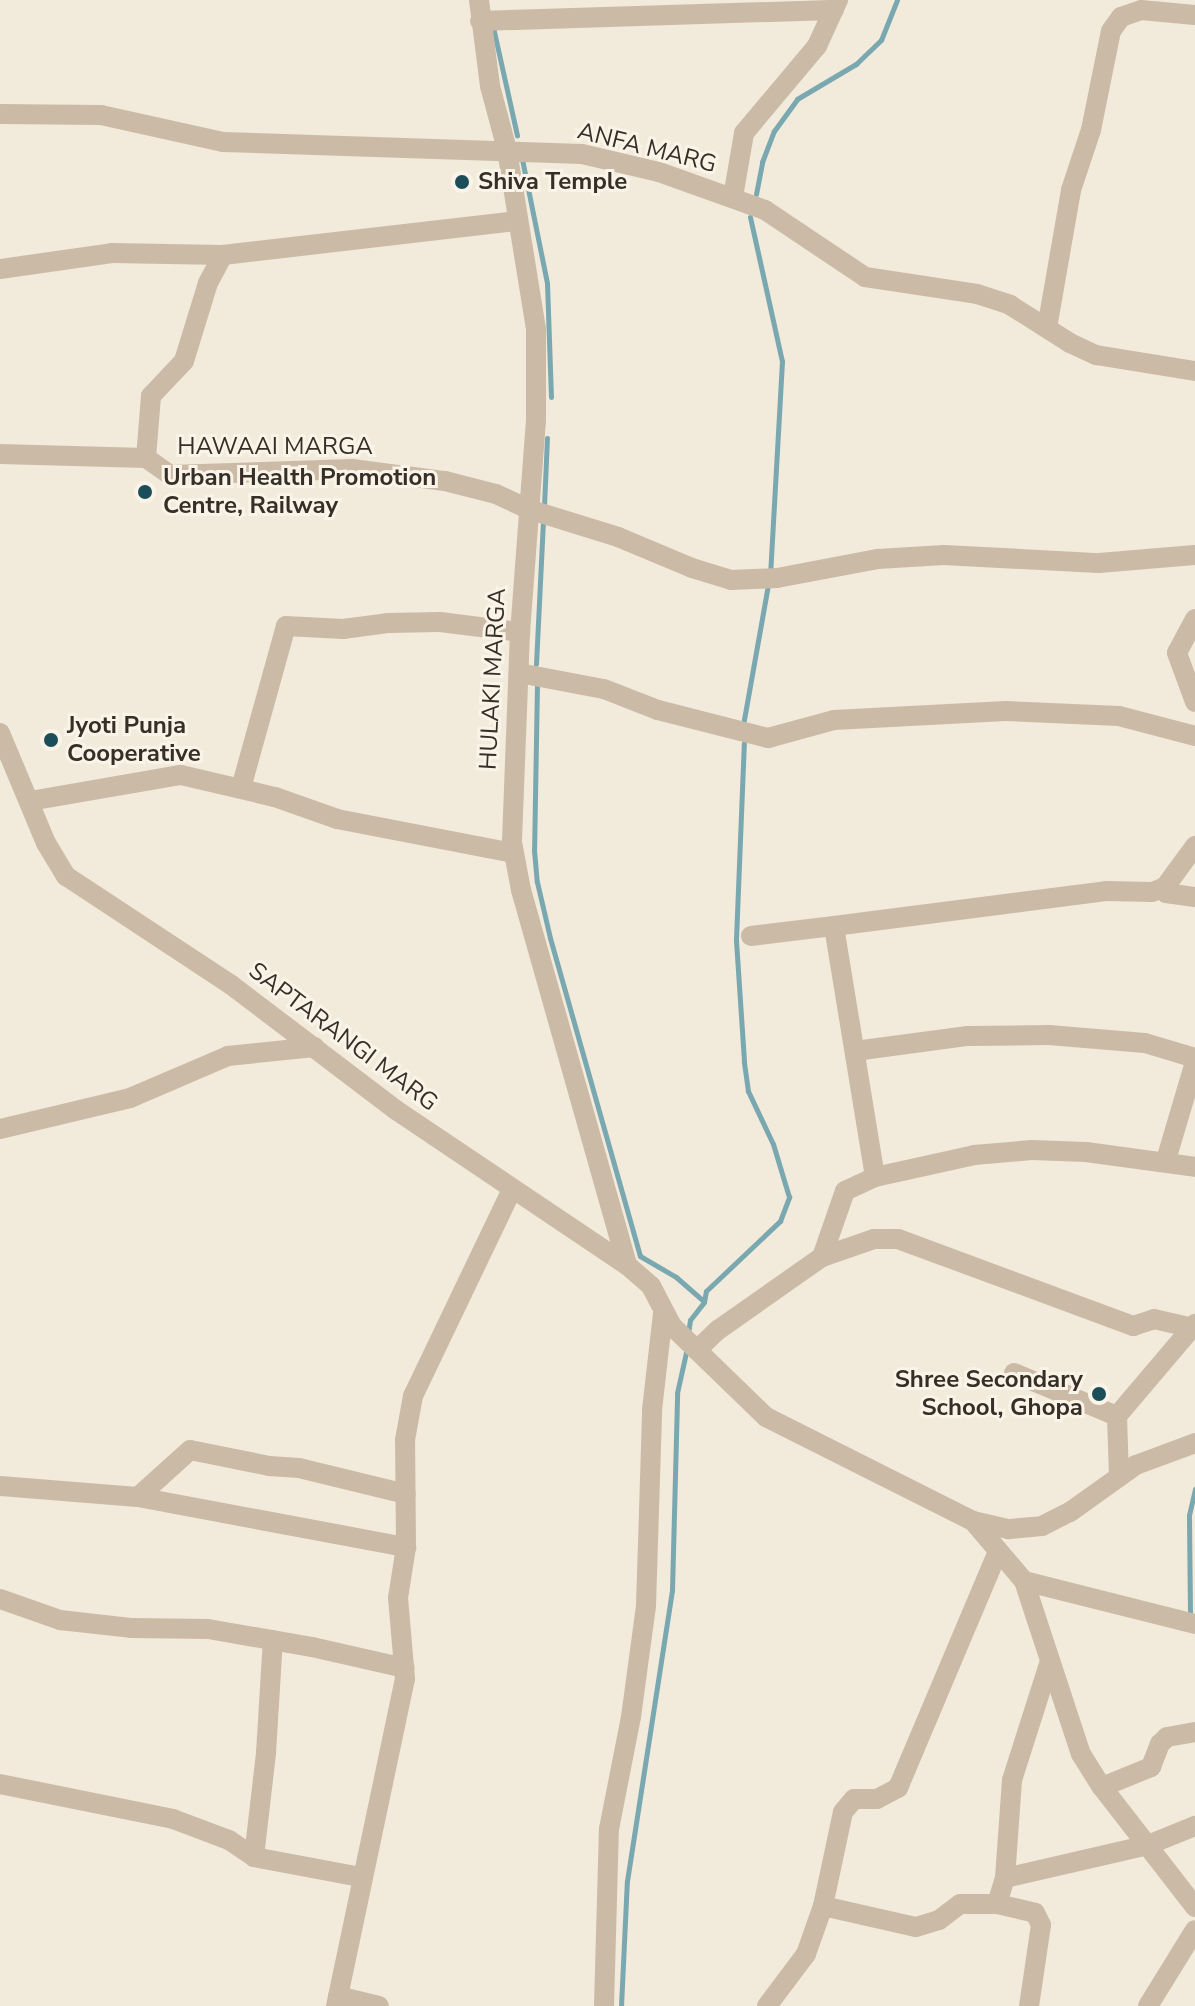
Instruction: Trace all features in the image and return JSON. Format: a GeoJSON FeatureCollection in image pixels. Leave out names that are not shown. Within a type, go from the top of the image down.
{"type":"FeatureCollection","features":[{"type":"Feature","properties":{"kind":"street","name":"HULAKI MARGA"},"geometry":{"type":"LineString","coordinates":[[479,0],[490,86],[507,150],[517,221],[529,271],[536,330],[531,510],[513,760],[513,853],[627,1265]]}},
{"type":"Feature","properties":{"kind":"street"},"geometry":{"type":"LineString","coordinates":[[480,21],[836,5],[817,46],[744,133],[733,197]]}},
{"type":"Feature","properties":{"kind":"street"},"geometry":{"type":"LineString","coordinates":[[1047,328],[1071,190],[1091,130],[1111,31],[1121,17],[1141,10],[1195,15]]}},
{"type":"Feature","properties":{"kind":"street","name":"ANFA MARG"},"geometry":{"type":"LineString","coordinates":[[0,114],[101,115],[223,142],[477,153],[507,150],[582,154],[659,172],[765,210],[865,277],[977,294],[1010,305],[1096,355],[1195,371]]}},
{"type":"Feature","properties":{"kind":"street"},"geometry":{"type":"LineString","coordinates":[[0,269],[112,253],[223,255],[517,221]]}},
{"type":"Feature","properties":{"kind":"street"},"geometry":{"type":"LineString","coordinates":[[146,458],[151,396],[184,361],[208,283],[223,255]]}},
{"type":"Feature","properties":{"kind":"street","name":"HAWAAI MARGA"},"geometry":{"type":"LineString","coordinates":[[0,454],[146,458],[170,475],[352,469],[445,481],[496,494],[531,510],[618,537],[731,580],[767,579],[878,559],[944,555],[1099,563],[1195,555]]}},
{"type":"Feature","properties":{"kind":"street"},"geometry":{"type":"LineString","coordinates":[[1195,619],[1177,653],[1195,702]]}},
{"type":"Feature","properties":{"kind":"street"},"geometry":{"type":"LineString","coordinates":[[241,788],[286,626],[343,629],[388,623],[440,622],[520,632]]}},
{"type":"Feature","properties":{"kind":"street"},"geometry":{"type":"LineString","coordinates":[[519,673],[604,689],[658,710],[768,738],[834,720],[1006,711],[1119,716],[1195,736]]}},
{"type":"Feature","properties":{"kind":"street","name":"SAPTARANGI MARG"},"geometry":{"type":"LineString","coordinates":[[0,733],[46,843],[66,876],[230,984],[511,1191],[627,1265],[651,1286],[667,1320],[766,1417],[973,1521]]}},
{"type":"Feature","properties":{"kind":"street"},"geometry":{"type":"LineString","coordinates":[[30,801],[140,779],[181,775],[241,788],[337,819],[513,853]]}},
{"type":"Feature","properties":{"kind":"street"},"geometry":{"type":"LineString","coordinates":[[751,936],[1106,891],[1152,892],[1165,887],[1195,846]]}},
{"type":"Feature","properties":{"kind":"street"},"geometry":{"type":"LineString","coordinates":[[1165,887],[1166,893],[1195,897]]}},
{"type":"Feature","properties":{"kind":"street"},"geometry":{"type":"LineString","coordinates":[[834,926],[875,1177]]}},
{"type":"Feature","properties":{"kind":"street"},"geometry":{"type":"LineString","coordinates":[[855,1051],[968,1036],[1049,1035],[1145,1043],[1195,1060],[1166,1160]]}},
{"type":"Feature","properties":{"kind":"street"},"geometry":{"type":"LineString","coordinates":[[0,1129],[130,1098],[228,1056],[315,1047]]}},
{"type":"Feature","properties":{"kind":"street"},"geometry":{"type":"LineString","coordinates":[[822,1257],[845,1191],[875,1177],[974,1155],[1032,1150],[1166,1160],[1195,1167]]}},
{"type":"Feature","properties":{"kind":"street"},"geometry":{"type":"LineString","coordinates":[[379,2006],[337,2001],[405,1668],[398,1598],[406,1547],[405,1440],[413,1396],[511,1191]]}},
{"type":"Feature","properties":{"kind":"street"},"geometry":{"type":"LineString","coordinates":[[693,1346],[822,1257],[874,1239],[898,1239],[1062,1303],[1133,1326],[1154,1319],[1194,1326]]}},
{"type":"Feature","properties":{"kind":"street"},"geometry":{"type":"LineString","coordinates":[[604,2006],[609,1829],[635,1689],[646,1606],[652,1410],[667,1320]]}},
{"type":"Feature","properties":{"kind":"street"},"geometry":{"type":"LineString","coordinates":[[1119,1475],[1117,1416],[1194,1326]]}},
{"type":"Feature","properties":{"kind":"street"},"geometry":{"type":"LineString","coordinates":[[1014,1373],[1117,1416]]}},
{"type":"Feature","properties":{"kind":"street"},"geometry":{"type":"LineString","coordinates":[[973,1521],[1009,1529],[1042,1526],[1070,1512],[1136,1465],[1195,1443]]}},
{"type":"Feature","properties":{"kind":"street"},"geometry":{"type":"LineString","coordinates":[[138,1497],[190,1450],[269,1466],[299,1468],[406,1494]]}},
{"type":"Feature","properties":{"kind":"street"},"geometry":{"type":"LineString","coordinates":[[0,1486],[138,1497],[406,1547]]}},
{"type":"Feature","properties":{"kind":"street"},"geometry":{"type":"LineString","coordinates":[[973,1521],[997,1554],[1024,1581],[1081,1754],[1102,1787],[1195,1907]]}},
{"type":"Feature","properties":{"kind":"street"},"geometry":{"type":"LineString","coordinates":[[767,2006],[806,1954],[823,1906],[843,1812],[854,1799],[877,1799],[898,1788],[997,1554]]}},
{"type":"Feature","properties":{"kind":"street"},"geometry":{"type":"LineString","coordinates":[[1024,1581],[1195,1624]]}},
{"type":"Feature","properties":{"kind":"street"},"geometry":{"type":"LineString","coordinates":[[0,1599],[60,1620],[131,1628],[208,1629],[405,1668]]}},
{"type":"Feature","properties":{"kind":"street"},"geometry":{"type":"LineString","coordinates":[[254,1857],[266,1753],[273,1640]]}},
{"type":"Feature","properties":{"kind":"street"},"geometry":{"type":"LineString","coordinates":[[997,1904],[1005,1878],[1012,1780],[1050,1661]]}},
{"type":"Feature","properties":{"kind":"street"},"geometry":{"type":"LineString","coordinates":[[1102,1787],[1151,1767],[1160,1744],[1167,1737],[1195,1732]]}},
{"type":"Feature","properties":{"kind":"street"},"geometry":{"type":"LineString","coordinates":[[0,1784],[173,1819],[229,1840],[254,1857],[361,1877]]}},
{"type":"Feature","properties":{"kind":"street"},"geometry":{"type":"LineString","coordinates":[[1005,1878],[1148,1845],[1195,1826]]}},
{"type":"Feature","properties":{"kind":"street"},"geometry":{"type":"LineString","coordinates":[[823,1906],[916,1927],[939,1920],[960,1904],[997,1904],[1035,1913],[1041,1925],[1029,2006]]}},
{"type":"Feature","properties":{"kind":"street"},"geometry":{"type":"LineString","coordinates":[[1148,2006],[1195,1930]]}},
{"type":"Feature","properties":{"kind":"waterway"},"geometry":{"type":"LineString","coordinates":[[756,194],[762,162],[774,131],[797,99],[856,64],[881,40],[897,0]]}},
{"type":"Feature","properties":{"kind":"waterway"},"geometry":{"type":"LineString","coordinates":[[493,27],[517,135]]}},
{"type":"Feature","properties":{"kind":"waterway"},"geometry":{"type":"LineString","coordinates":[[522,159],[547,283],[551,397]]}},
{"type":"Feature","properties":{"kind":"waterway"},"geometry":{"type":"LineString","coordinates":[[750,217],[782,361],[770,574]]}},
{"type":"Feature","properties":{"kind":"waterway"},"geometry":{"type":"LineString","coordinates":[[544,506],[547,438]]}},
{"type":"Feature","properties":{"kind":"waterway"},"geometry":{"type":"LineString","coordinates":[[536,664],[543,523]]}},
{"type":"Feature","properties":{"kind":"waterway"},"geometry":{"type":"LineString","coordinates":[[743,725],[768,584]]}},
{"type":"Feature","properties":{"kind":"waterway"},"geometry":{"type":"LineString","coordinates":[[537,683],[534,850],[537,882],[550,938],[640,1256],[676,1277],[704,1301]]}},
{"type":"Feature","properties":{"kind":"waterway"},"geometry":{"type":"LineString","coordinates":[[688,1334],[690,1320],[704,1302],[706,1291],[780,1221],[789,1197],[773,1144],[748,1091],[744,1061],[736,939],[744,743]]}},
{"type":"Feature","properties":{"kind":"waterway"},"geometry":{"type":"LineString","coordinates":[[621,2006],[627,1881],[672,1590],[677,1393],[687,1348]]}},
{"type":"Feature","properties":{"kind":"waterway"},"geometry":{"type":"LineString","coordinates":[[1190,1614],[1189,1515],[1195,1489]]}},
{"type":"Feature","properties":{"kind":"place","name":"Shiva Temple"},"geometry":{"type":"Point","coordinates":[462,182]}},
{"type":"Feature","properties":{"kind":"place","name":"Urban Health Promotion Centre, Railway"},"geometry":{"type":"Point","coordinates":[145,492]}},
{"type":"Feature","properties":{"kind":"place","name":"Jyoti Punja Cooperative"},"geometry":{"type":"Point","coordinates":[51,740]}},
{"type":"Feature","properties":{"kind":"place","name":"Shree Secondary School, Ghopa"},"geometry":{"type":"Point","coordinates":[1099,1394]}}]}
